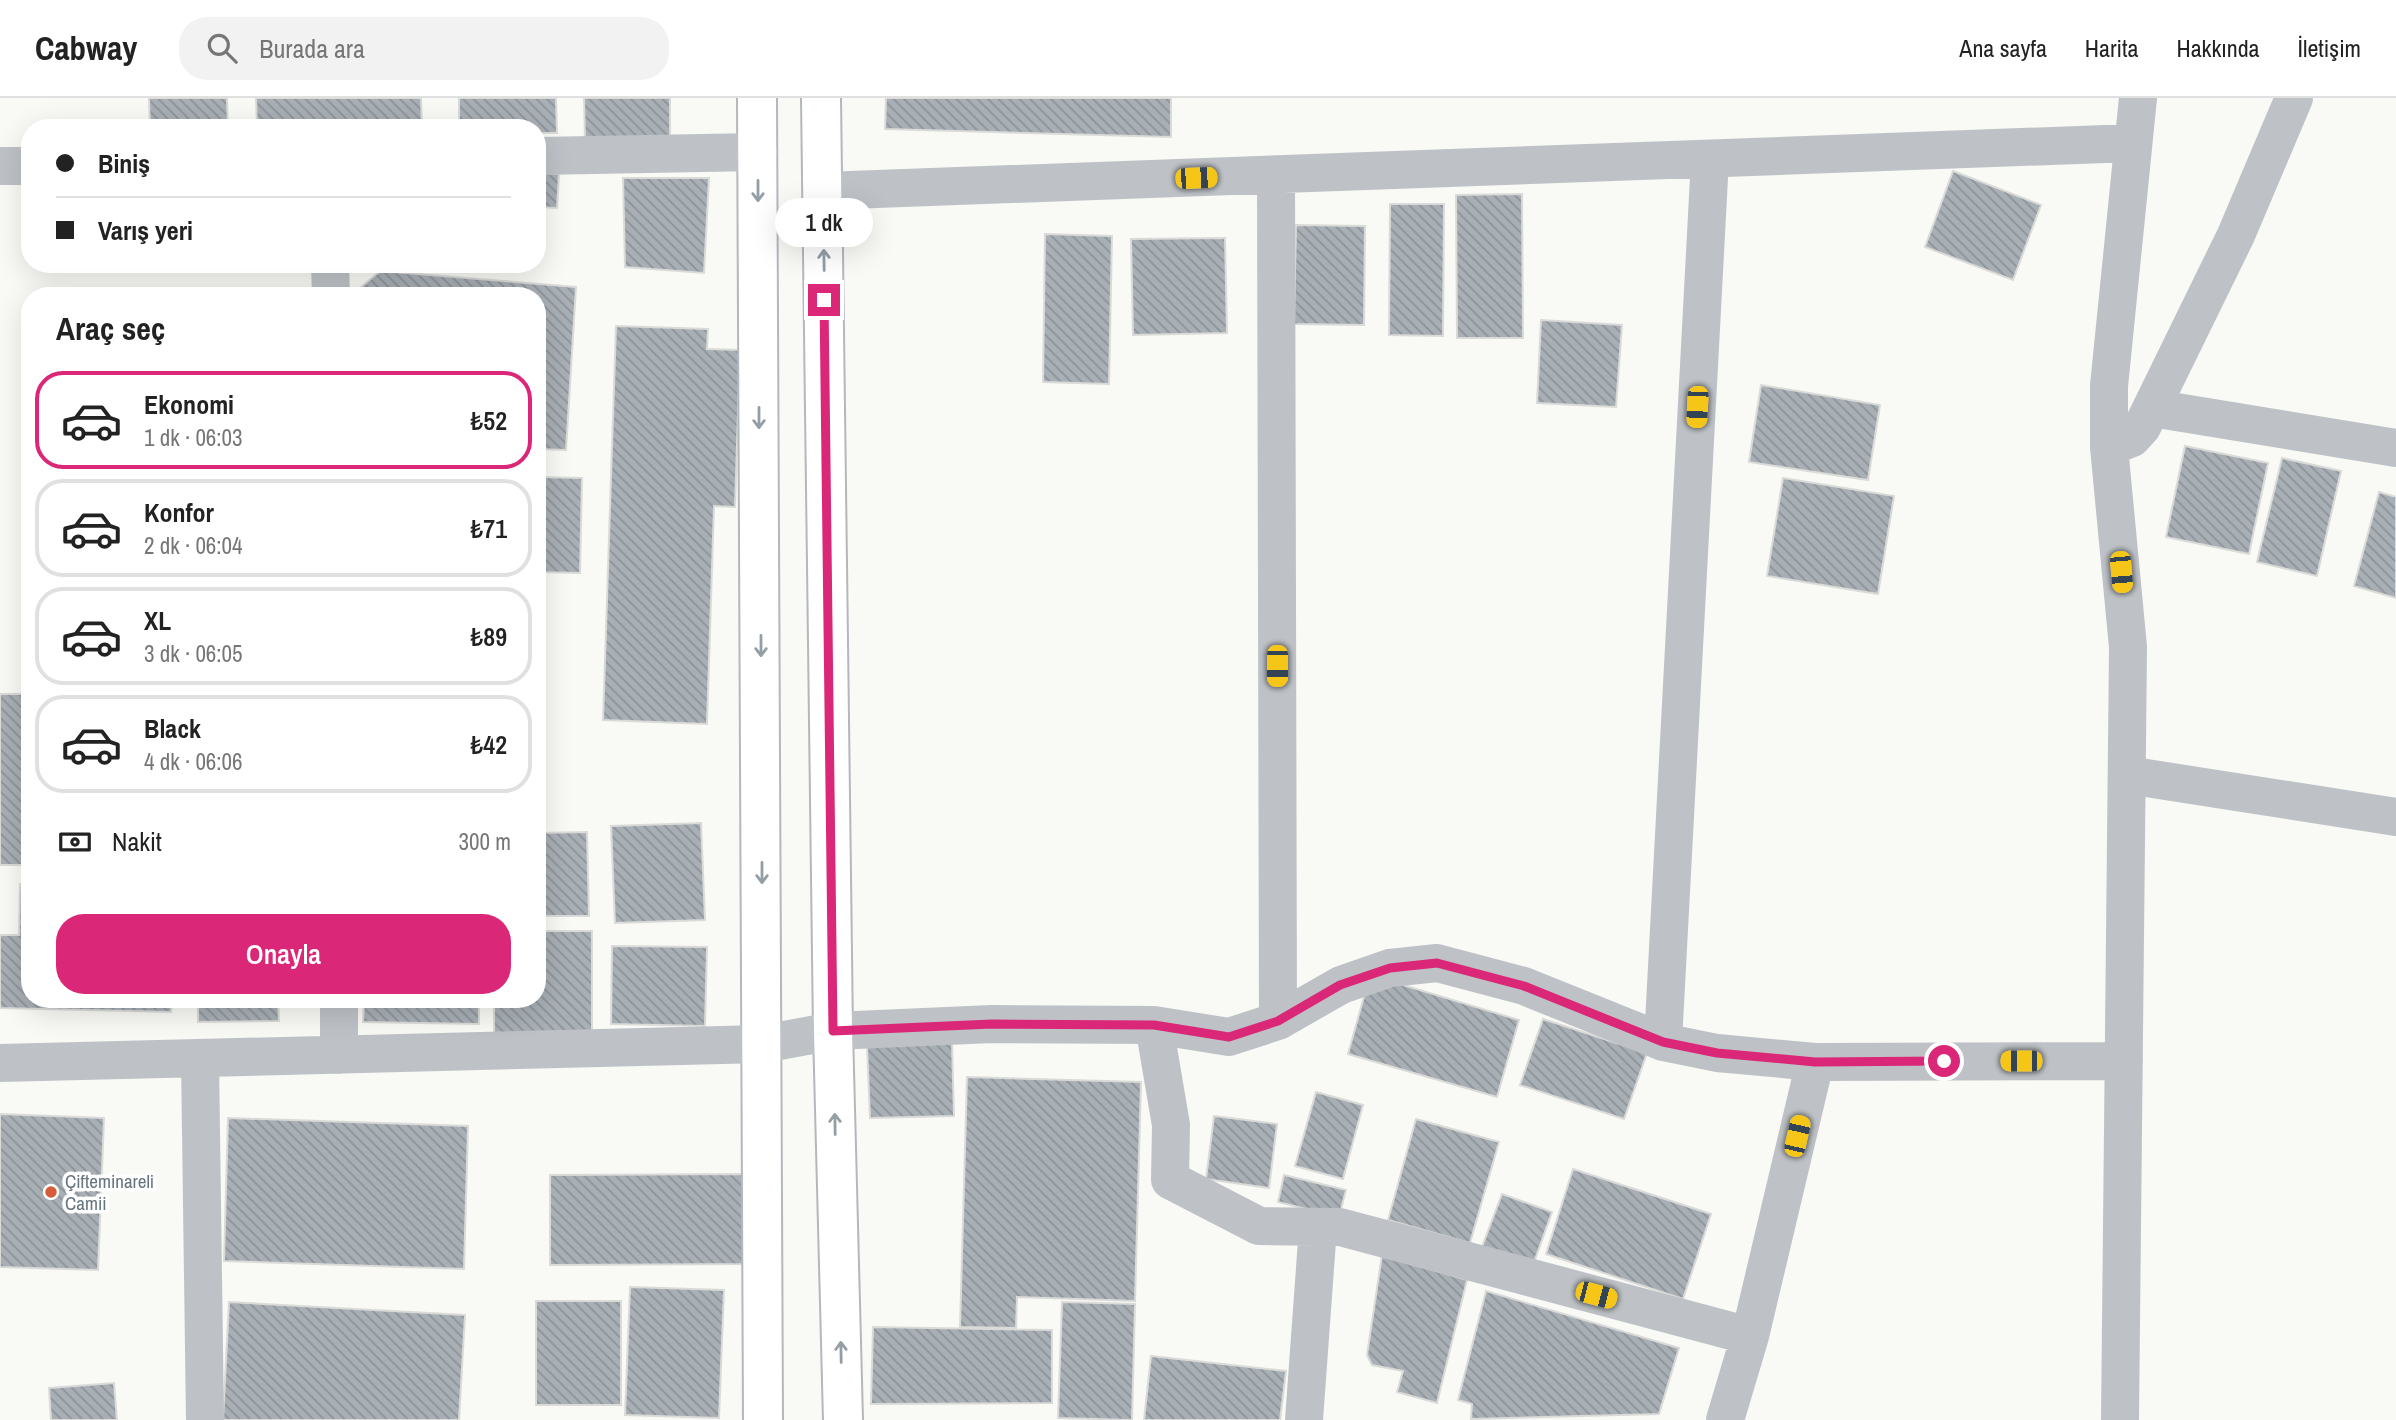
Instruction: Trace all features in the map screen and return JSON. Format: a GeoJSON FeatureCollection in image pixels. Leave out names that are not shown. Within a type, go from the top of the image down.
{"type":"FeatureCollection","features":[{"type":"Feature","properties":{"kind":"main road"},"geometry":{"type":"LineString","coordinates":[[757,98],[763,1420]]}},
{"type":"Feature","properties":{"kind":"main road"},"geometry":{"type":"LineString","coordinates":[[821,98],[833,1031],[843,1420]]}},
{"type":"Feature","properties":{"kind":"street"},"geometry":{"type":"LineString","coordinates":[[2120,1420],[2128,647],[2109,447],[2109,386],[2138,98]]}},
{"type":"Feature","properties":{"kind":"street"},"geometry":{"type":"LineString","coordinates":[[2109,447],[2132,438],[2142,427],[2236,235],[2294,98]]}},
{"type":"Feature","properties":{"kind":"street"},"geometry":{"type":"LineString","coordinates":[[823,191],[2132,143]]}},
{"type":"Feature","properties":{"kind":"street"},"geometry":{"type":"LineString","coordinates":[[546,156],[758,152]]}},
{"type":"Feature","properties":{"kind":"street"},"geometry":{"type":"LineString","coordinates":[[1663,1042],[1710,159]]}},
{"type":"Feature","properties":{"kind":"street"},"geometry":{"type":"LineString","coordinates":[[0,166],[21,166]]}},
{"type":"Feature","properties":{"kind":"street"},"geometry":{"type":"LineString","coordinates":[[1276,175],[1278,1021]]}},
{"type":"Feature","properties":{"kind":"street"},"geometry":{"type":"LineString","coordinates":[[2152,408],[2396,448]]}},
{"type":"Feature","properties":{"kind":"street"},"geometry":{"type":"LineString","coordinates":[[2127,775],[2396,817]]}},
{"type":"Feature","properties":{"kind":"street"},"geometry":{"type":"LineString","coordinates":[[0,1063],[763,1044],[833,1031],[992,1024],[1154,1025],[1229,1037],[1278,1021],[1340,985],[1390,968],[1437,963],[1524,986],[1663,1042],[1717,1053],[1815,1062],[2124,1061]]}},
{"type":"Feature","properties":{"kind":"street"},"geometry":{"type":"LineString","coordinates":[[339,1008],[339,1055]]}},
{"type":"Feature","properties":{"kind":"street"},"geometry":{"type":"LineString","coordinates":[[1154,1025],[1171,1125],[1170,1180],[1259,1226],[1340,1227],[1749,1336]]}},
{"type":"Feature","properties":{"kind":"street"},"geometry":{"type":"LineString","coordinates":[[200,1059],[205,1420]]}},
{"type":"Feature","properties":{"kind":"street"},"geometry":{"type":"LineString","coordinates":[[1725,1420],[1749,1336],[1815,1062]]}},
{"type":"Feature","properties":{"kind":"street"},"geometry":{"type":"LineString","coordinates":[[1304,1420],[1318,1227]]}},
{"type":"Feature","properties":{"kind":"building"},"geometry":{"type":"Polygon","coordinates":[[[149,98],[227,98],[228,119],[150,119],[149,98]]]}},
{"type":"Feature","properties":{"kind":"building"},"geometry":{"type":"Polygon","coordinates":[[[256,98],[421,98],[422,119],[257,119],[256,98]]]}},
{"type":"Feature","properties":{"kind":"building"},"geometry":{"type":"Polygon","coordinates":[[[459,98],[556,98],[557,133],[546,133],[546,119],[459,119],[459,98]]]}},
{"type":"Feature","properties":{"kind":"building"},"geometry":{"type":"Polygon","coordinates":[[[584,98],[670,98],[670,137],[585,139],[584,98]]]}},
{"type":"Feature","properties":{"kind":"building"},"geometry":{"type":"Polygon","coordinates":[[[886,98],[1171,98],[1171,137],[885,129],[886,98]]]}},
{"type":"Feature","properties":{"kind":"building"},"geometry":{"type":"Polygon","coordinates":[[[1953,171],[2041,205],[2013,280],[1925,247],[1953,171]]]}},
{"type":"Feature","properties":{"kind":"building"},"geometry":{"type":"Polygon","coordinates":[[[546,173],[559,174],[557,208],[546,207],[546,173]]]}},
{"type":"Feature","properties":{"kind":"building"},"geometry":{"type":"Polygon","coordinates":[[[623,178],[709,178],[704,273],[625,267],[623,178]]]}},
{"type":"Feature","properties":{"kind":"building"},"geometry":{"type":"Polygon","coordinates":[[[1522,194],[1523,338],[1457,338],[1456,195],[1522,194]]]}},
{"type":"Feature","properties":{"kind":"building"},"geometry":{"type":"Polygon","coordinates":[[[1390,204],[1444,204],[1443,336],[1389,335],[1390,204]]]}},
{"type":"Feature","properties":{"kind":"building"},"geometry":{"type":"Polygon","coordinates":[[[1296,225],[1365,226],[1364,325],[1294,324],[1296,225]]]}},
{"type":"Feature","properties":{"kind":"building"},"geometry":{"type":"Polygon","coordinates":[[[1045,234],[1112,236],[1109,384],[1043,382],[1045,234]]]}},
{"type":"Feature","properties":{"kind":"building"},"geometry":{"type":"Polygon","coordinates":[[[1225,238],[1227,333],[1133,335],[1131,239],[1225,238]]]}},
{"type":"Feature","properties":{"kind":"building"},"geometry":{"type":"Polygon","coordinates":[[[378,273],[404,273],[576,287],[566,450],[546,449],[546,287],[361,287],[378,273]]]}},
{"type":"Feature","properties":{"kind":"building"},"geometry":{"type":"Polygon","coordinates":[[[1541,320],[1622,325],[1616,407],[1537,403],[1541,320]]]}},
{"type":"Feature","properties":{"kind":"building"},"geometry":{"type":"Polygon","coordinates":[[[616,326],[708,329],[707,349],[740,350],[735,507],[714,506],[707,724],[603,720],[616,326]]]}},
{"type":"Feature","properties":{"kind":"building"},"geometry":{"type":"Polygon","coordinates":[[[1761,385],[1880,405],[1868,480],[1749,462],[1761,385]]]}},
{"type":"Feature","properties":{"kind":"building"},"geometry":{"type":"Polygon","coordinates":[[[2185,446],[2268,463],[2249,554],[2166,537],[2185,446]]]}},
{"type":"Feature","properties":{"kind":"building"},"geometry":{"type":"Polygon","coordinates":[[[2282,458],[2341,471],[2317,576],[2257,562],[2282,458]]]}},
{"type":"Feature","properties":{"kind":"building"},"geometry":{"type":"Polygon","coordinates":[[[546,477],[582,478],[580,573],[546,572],[546,477]]]}},
{"type":"Feature","properties":{"kind":"building"},"geometry":{"type":"Polygon","coordinates":[[[1783,478],[1894,496],[1878,594],[1767,576],[1783,478]]]}},
{"type":"Feature","properties":{"kind":"building"},"geometry":{"type":"Polygon","coordinates":[[[2379,492],[2396,497],[2396,598],[2354,586],[2379,492]]]}},
{"type":"Feature","properties":{"kind":"building"},"geometry":{"type":"Polygon","coordinates":[[[0,694],[21,694],[21,865],[0,865],[0,694]]]}},
{"type":"Feature","properties":{"kind":"building"},"geometry":{"type":"Polygon","coordinates":[[[701,823],[705,920],[615,923],[611,826],[701,823]]]}},
{"type":"Feature","properties":{"kind":"building"},"geometry":{"type":"Polygon","coordinates":[[[587,832],[589,916],[546,916],[546,833],[587,832]]]}},
{"type":"Feature","properties":{"kind":"building"},"geometry":{"type":"Polygon","coordinates":[[[21,884],[21,1008],[171,1008],[171,1012],[0,1008],[0,935],[19,935],[21,884]]]}},
{"type":"Feature","properties":{"kind":"building"},"geometry":{"type":"Polygon","coordinates":[[[546,931],[592,931],[592,1040],[494,1040],[494,1008],[546,1008],[546,931]]]}},
{"type":"Feature","properties":{"kind":"building"},"geometry":{"type":"Polygon","coordinates":[[[612,946],[707,947],[705,1026],[611,1024],[612,946]]]}},
{"type":"Feature","properties":{"kind":"building"},"geometry":{"type":"Polygon","coordinates":[[[1370,975],[1519,1020],[1497,1097],[1348,1054],[1370,975]]]}},
{"type":"Feature","properties":{"kind":"building"},"geometry":{"type":"Polygon","coordinates":[[[198,1008],[278,1008],[279,1021],[198,1022],[198,1008]]]}},
{"type":"Feature","properties":{"kind":"building"},"geometry":{"type":"Polygon","coordinates":[[[364,1008],[479,1008],[479,1024],[363,1022],[364,1008]]]}},
{"type":"Feature","properties":{"kind":"building"},"geometry":{"type":"Polygon","coordinates":[[[1543,1019],[1647,1053],[1624,1119],[1520,1085],[1543,1019]]]}},
{"type":"Feature","properties":{"kind":"building"},"geometry":{"type":"Polygon","coordinates":[[[952,1042],[954,1116],[870,1118],[867,1045],[952,1042]]]}},
{"type":"Feature","properties":{"kind":"building"},"geometry":{"type":"Polygon","coordinates":[[[967,1077],[1141,1082],[1135,1301],[1017,1297],[1016,1328],[960,1327],[967,1077]]]}},
{"type":"Feature","properties":{"kind":"building"},"geometry":{"type":"Polygon","coordinates":[[[1316,1092],[1363,1105],[1343,1179],[1295,1166],[1316,1092]]]}},
{"type":"Feature","properties":{"kind":"building","name":"Çifteminareli Camii"},"geometry":{"type":"Polygon","coordinates":[[[0,1114],[104,1118],[98,1270],[0,1267],[0,1114]]]}},
{"type":"Feature","properties":{"kind":"building"},"geometry":{"type":"Polygon","coordinates":[[[1214,1116],[1277,1124],[1269,1188],[1206,1179],[1214,1116]]]}},
{"type":"Feature","properties":{"kind":"building"},"geometry":{"type":"Polygon","coordinates":[[[228,1118],[468,1126],[464,1269],[224,1261],[228,1118]]]}},
{"type":"Feature","properties":{"kind":"building"},"geometry":{"type":"Polygon","coordinates":[[[1416,1119],[1499,1142],[1470,1243],[1388,1220],[1416,1119]]]}},
{"type":"Feature","properties":{"kind":"building"},"geometry":{"type":"Polygon","coordinates":[[[1573,1169],[1711,1214],[1683,1299],[1546,1254],[1573,1169]]]}},
{"type":"Feature","properties":{"kind":"building"},"geometry":{"type":"Polygon","coordinates":[[[749,1174],[750,1264],[550,1265],[550,1175],[749,1174]]]}},
{"type":"Feature","properties":{"kind":"building"},"geometry":{"type":"Polygon","coordinates":[[[1284,1175],[1346,1190],[1339,1217],[1278,1202],[1284,1175]]]}},
{"type":"Feature","properties":{"kind":"building"},"geometry":{"type":"Polygon","coordinates":[[[1502,1194],[1552,1212],[1533,1265],[1482,1247],[1502,1194]]]}},
{"type":"Feature","properties":{"kind":"building"},"geometry":{"type":"Polygon","coordinates":[[[1382,1255],[1467,1280],[1437,1403],[1397,1392],[1403,1371],[1372,1365],[1367,1355],[1382,1255]]]}},
{"type":"Feature","properties":{"kind":"building"},"geometry":{"type":"Polygon","coordinates":[[[630,1287],[724,1290],[719,1418],[625,1415],[630,1287]]]}},
{"type":"Feature","properties":{"kind":"building"},"geometry":{"type":"Polygon","coordinates":[[[1486,1291],[1679,1348],[1659,1414],[1471,1419],[1472,1404],[1458,1400],[1486,1291]]]}},
{"type":"Feature","properties":{"kind":"building"},"geometry":{"type":"Polygon","coordinates":[[[536,1301],[621,1301],[621,1405],[536,1405],[536,1301]]]}},
{"type":"Feature","properties":{"kind":"building"},"geometry":{"type":"Polygon","coordinates":[[[229,1302],[465,1315],[459,1420],[223,1420],[229,1302]]]}},
{"type":"Feature","properties":{"kind":"building"},"geometry":{"type":"Polygon","coordinates":[[[1062,1302],[1135,1304],[1132,1420],[1058,1418],[1062,1302]]]}},
{"type":"Feature","properties":{"kind":"building"},"geometry":{"type":"Polygon","coordinates":[[[873,1327],[1052,1330],[1052,1403],[871,1404],[873,1327]]]}},
{"type":"Feature","properties":{"kind":"building"},"geometry":{"type":"Polygon","coordinates":[[[1151,1356],[1286,1371],[1280,1420],[1144,1420],[1151,1356]]]}},
{"type":"Feature","properties":{"kind":"building"},"geometry":{"type":"Polygon","coordinates":[[[114,1383],[117,1420],[51,1420],[49,1388],[114,1383]]]}},
{"type":"Feature","properties":{"kind":"place","name":"Çifteminareli Camii"},"geometry":{"type":"Point","coordinates":[51,1192]}},
{"type":"Feature","properties":{"kind":"route"},"geometry":{"type":"LineString","coordinates":[[824,300],[833,1031],[992,1024],[1154,1025],[1229,1037],[1278,1021],[1340,985],[1390,968],[1437,963],[1524,986],[1663,1042],[1717,1053],[1815,1062],[1944,1061]]}}]}
